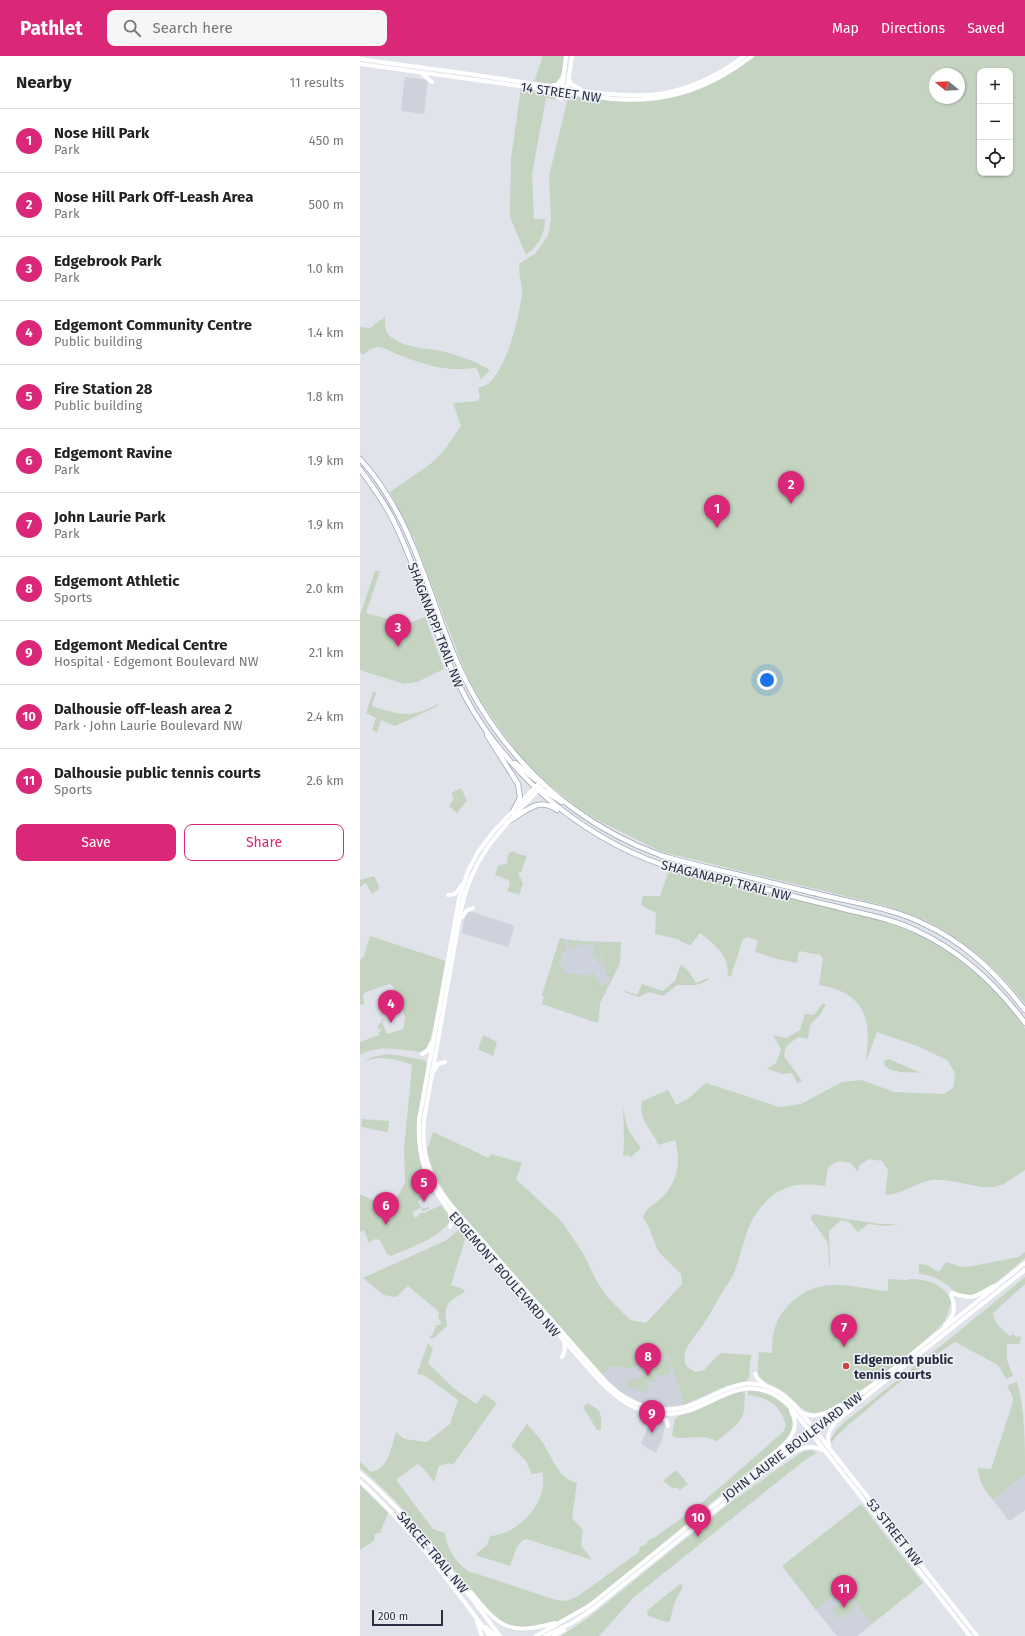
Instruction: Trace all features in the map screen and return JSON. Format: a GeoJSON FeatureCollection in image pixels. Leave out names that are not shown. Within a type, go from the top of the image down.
{"type":"FeatureCollection","features":[{"type":"Feature","properties":{"kind":"main road"},"geometry":{"type":"LineString","coordinates":[[565,90],[564,76],[566,56]]}},
{"type":"Feature","properties":{"kind":"main road"},"geometry":{"type":"LineString","coordinates":[[565,90],[572,56]]}},
{"type":"Feature","properties":{"kind":"main road","name":"14 STREET NW"},"geometry":{"type":"LineString","coordinates":[[360,64],[545,90],[582,90],[624,94],[664,93],[684,88],[712,77],[744,56]]}},
{"type":"Feature","properties":{"kind":"main road","name":"14 STREET NW"},"geometry":{"type":"LineString","coordinates":[[360,59],[550,86],[565,90],[624,99],[665,97],[685,93],[714,81],[752,56]]}},
{"type":"Feature","properties":{"kind":"main road"},"geometry":{"type":"LineString","coordinates":[[420,73],[432,82]]}},
{"type":"Feature","properties":{"kind":"main road"},"geometry":{"type":"LineString","coordinates":[[550,86],[557,85],[564,76]]}},
{"type":"Feature","properties":{"kind":"main road"},"geometry":{"type":"LineString","coordinates":[[568,80],[571,84],[582,90]]}},
{"type":"Feature","properties":{"kind":"main road"},"geometry":{"type":"LineString","coordinates":[[545,90],[561,99]]}},
{"type":"Feature","properties":{"kind":"main road","name":"SHAGANAPPI TRAIL NW"},"geometry":{"type":"LineString","coordinates":[[360,459],[385,491],[411,540],[452,650],[474,697],[499,735],[519,758],[552,802],[579,822],[630,852],[678,870],[751,886],[895,922],[918,931],[948,948],[986,976],[1008,1001],[1025,1024]]}},
{"type":"Feature","properties":{"kind":"main road","name":"SHAGANAPPI TRAIL NW"},"geometry":{"type":"LineString","coordinates":[[360,469],[383,501],[395,522],[420,581],[448,660],[467,700],[483,726],[505,754],[540,785],[574,809],[630,842],[666,857],[889,910],[920,922],[956,942],[978,958],[1006,985],[1025,1010]]}},
{"type":"Feature","properties":{"kind":"main road"},"geometry":{"type":"LineString","coordinates":[[483,726],[487,735],[518,784],[520,798],[512,813]]}},
{"type":"Feature","properties":{"kind":"main road","name":"EDGEMONT BOULEVARD NW"},"geometry":{"type":"LineString","coordinates":[[540,785],[493,832],[478,852],[464,882],[458,906],[419,1120],[419,1144],[423,1164],[430,1182],[447,1208],[612,1395],[630,1406],[653,1413],[670,1414],[686,1411],[732,1391],[747,1388],[758,1389],[769,1392],[785,1403],[812,1431]]}},
{"type":"Feature","properties":{"kind":"main road","name":"EDGEMONT BOULEVARD NW"},"geometry":{"type":"LineString","coordinates":[[540,785],[490,843],[475,868],[467,889],[424,1120],[424,1143],[430,1171],[440,1190],[519,1283],[615,1390],[625,1398],[639,1405],[650,1408],[670,1409],[690,1405],[724,1389],[742,1384],[757,1384],[767,1386],[785,1396],[800,1412],[812,1431]]}},
{"type":"Feature","properties":{"kind":"main road"},"geometry":{"type":"LineString","coordinates":[[511,820],[532,807],[542,804],[554,807],[579,822]]}},
{"type":"Feature","properties":{"kind":"main road"},"geometry":{"type":"LineString","coordinates":[[448,896],[455,894],[464,882]]}},
{"type":"Feature","properties":{"kind":"main road"},"geometry":{"type":"LineString","coordinates":[[460,921],[466,911],[473,908]]}},
{"type":"Feature","properties":{"kind":"main road"},"geometry":{"type":"LineString","coordinates":[[422,1054],[428,1050],[434,1037]]}},
{"type":"Feature","properties":{"kind":"main road"},"geometry":{"type":"LineString","coordinates":[[432,1075],[438,1064],[445,1062]]}},
{"type":"Feature","properties":{"kind":"main road"},"geometry":{"type":"LineString","coordinates":[[447,1208],[452,1220],[450,1227]]}},
{"type":"Feature","properties":{"kind":"main road","name":"JOHN LAURIE BOULEVARD NW"},"geometry":{"type":"LineString","coordinates":[[536,1636],[589,1606],[750,1476],[877,1382],[1025,1263]]}},
{"type":"Feature","properties":{"kind":"main road","name":"JOHN LAURIE BOULEVARD NW"},"geometry":{"type":"LineString","coordinates":[[545,1636],[572,1623],[593,1609],[757,1478],[812,1431],[864,1398],[1025,1270]]}},
{"type":"Feature","properties":{"kind":"main road"},"geometry":{"type":"LineString","coordinates":[[936,1335],[953,1316],[955,1306],[952,1294],[971,1298],[993,1286],[998,1285]]}},
{"type":"Feature","properties":{"kind":"main road"},"geometry":{"type":"LineString","coordinates":[[562,1357],[565,1348],[563,1340]]}},
{"type":"Feature","properties":{"kind":"main road"},"geometry":{"type":"LineString","coordinates":[[755,1374],[758,1379],[767,1386]]}},
{"type":"Feature","properties":{"kind":"main road"},"geometry":{"type":"LineString","coordinates":[[800,1412],[812,1416],[824,1414],[877,1382]]}},
{"type":"Feature","properties":{"kind":"main road"},"geometry":{"type":"LineString","coordinates":[[757,1478],[801,1448],[812,1446],[828,1451],[827,1437],[831,1427],[864,1398]]}},
{"type":"Feature","properties":{"kind":"main road"},"geometry":{"type":"LineString","coordinates":[[750,1476],[756,1468],[787,1442],[794,1433],[796,1428],[795,1420],[785,1403]]}},
{"type":"Feature","properties":{"kind":"main road"},"geometry":{"type":"LineString","coordinates":[[653,1413],[664,1418],[668,1426]]}},
{"type":"Feature","properties":{"kind":"main road","name":"53 STREET NW"},"geometry":{"type":"LineString","coordinates":[[812,1431],[977,1636]]}},
{"type":"Feature","properties":{"kind":"main road","name":"53 STREET NW"},"geometry":{"type":"LineString","coordinates":[[828,1451],[970,1636]]}},
{"type":"Feature","properties":{"kind":"main road","name":"SARCEE TRAIL NW"},"geometry":{"type":"LineString","coordinates":[[360,1473],[388,1499],[420,1533],[457,1578],[500,1636]]}},
{"type":"Feature","properties":{"kind":"main road","name":"SARCEE TRAIL NW"},"geometry":{"type":"LineString","coordinates":[[360,1481],[403,1524],[452,1585],[490,1636]]}},
{"type":"Feature","properties":{"kind":"main road"},"geometry":{"type":"LineString","coordinates":[[457,1578],[495,1622],[510,1631],[519,1633],[529,1632],[569,1618]]}},
{"type":"Feature","properties":{"kind":"main road"},"geometry":{"type":"LineString","coordinates":[[452,1585],[454,1591],[479,1625],[482,1636]]}},
{"type":"Feature","properties":{"kind":"main road"},"geometry":{"type":"LineString","coordinates":[[473,1614],[495,1636]]}},
{"type":"Feature","properties":{"kind":"main road"},"geometry":{"type":"LineString","coordinates":[[554,1636],[572,1623]]}},
{"type":"Feature","properties":{"kind":"shaded area"},"geometry":{"type":"Polygon","coordinates":[[[405,77],[428,80],[424,114],[401,111],[405,77]]]}},
{"type":"Feature","properties":{"kind":"shaded area"},"geometry":{"type":"Polygon","coordinates":[[[469,911],[513,925],[514,928],[508,947],[462,933],[464,920],[469,911]]]}},
{"type":"Feature","properties":{"kind":"shaded area"},"geometry":{"type":"Polygon","coordinates":[[[560,938],[581,941],[621,942],[620,963],[600,1003],[598,1023],[542,1004],[544,997],[542,995],[560,938]]]}},
{"type":"Feature","properties":{"kind":"shaded area"},"geometry":{"type":"Polygon","coordinates":[[[669,1357],[684,1405],[664,1407],[641,1403],[622,1393],[602,1375],[612,1366],[630,1369],[635,1368],[644,1361],[669,1357]]]}},
{"type":"Feature","properties":{"kind":"shaded area"},"geometry":{"type":"Polygon","coordinates":[[[652,1416],[666,1421],[662,1440],[656,1453],[641,1444],[652,1416]]]}},
{"type":"Feature","properties":{"kind":"shaded area"},"geometry":{"type":"Polygon","coordinates":[[[1025,1474],[1025,1510],[1011,1520],[1008,1520],[993,1500],[1025,1474]]]}},
{"type":"Feature","properties":{"kind":"shaded area"},"geometry":{"type":"Polygon","coordinates":[[[844,1588],[872,1624],[857,1636],[837,1636],[816,1610],[844,1588]]]}},
{"type":"Feature","properties":{"kind":"green space"},"geometry":{"type":"Polygon","coordinates":[[[543,56],[564,56],[561,75],[555,84],[534,82],[543,56]]]}},
{"type":"Feature","properties":{"kind":"green space"},"geometry":{"type":"Polygon","coordinates":[[[755,56],[1025,56],[1025,1004],[996,971],[985,961],[951,934],[926,921],[886,906],[662,852],[597,820],[577,807],[544,780],[521,757],[482,703],[462,664],[414,539],[390,492],[433,462],[445,449],[461,426],[453,403],[477,401],[480,398],[478,388],[490,382],[503,363],[512,340],[521,304],[522,290],[519,270],[520,263],[535,254],[548,236],[551,219],[549,176],[568,98],[572,96],[614,101],[656,101],[687,94],[716,82],[755,56]]]}},
{"type":"Feature","properties":{"kind":"green space"},"geometry":{"type":"Polygon","coordinates":[[[521,88],[548,93],[558,100],[546,98],[532,174],[534,219],[545,219],[544,230],[540,240],[526,255],[510,217],[511,159],[521,88]]]}},
{"type":"Feature","properties":{"kind":"green space"},"geometry":{"type":"Polygon","coordinates":[[[385,317],[386,328],[389,335],[397,341],[422,348],[454,354],[490,370],[481,379],[477,369],[474,368],[455,369],[437,367],[379,347],[366,352],[363,355],[360,352],[360,327],[370,328],[385,317]]]}},
{"type":"Feature","properties":{"kind":"green space"},"geometry":{"type":"Polygon","coordinates":[[[375,571],[380,571],[366,613],[407,624],[425,617],[444,669],[417,682],[404,684],[360,670],[360,615],[375,571]]]}},
{"type":"Feature","properties":{"kind":"green space"},"geometry":{"type":"Polygon","coordinates":[[[373,692],[376,693],[372,706],[391,712],[412,714],[438,704],[438,706],[395,726],[381,720],[377,732],[372,730],[376,718],[366,713],[373,692]]]}},
{"type":"Feature","properties":{"kind":"green space"},"geometry":{"type":"Polygon","coordinates":[[[461,788],[467,801],[457,813],[449,806],[454,799],[451,793],[461,788]]]}},
{"type":"Feature","properties":{"kind":"green space"},"geometry":{"type":"Polygon","coordinates":[[[514,851],[515,853],[527,856],[522,871],[518,873],[523,883],[519,896],[516,892],[516,894],[507,891],[510,883],[509,880],[495,875],[498,866],[508,863],[507,860],[509,853],[514,851]]]}},
{"type":"Feature","properties":{"kind":"green space"},"geometry":{"type":"Polygon","coordinates":[[[669,870],[868,917],[915,932],[954,955],[988,984],[1007,1004],[1025,1029],[1025,1170],[1004,1184],[994,1187],[932,1180],[920,1183],[897,1193],[885,1195],[888,1170],[882,1161],[869,1159],[859,1166],[858,1172],[851,1163],[838,1161],[828,1167],[825,1186],[804,1184],[777,1192],[755,1215],[746,1234],[732,1278],[705,1322],[690,1343],[685,1355],[687,1367],[696,1372],[704,1370],[720,1353],[751,1355],[749,1378],[746,1381],[726,1386],[684,1405],[669,1357],[644,1361],[635,1368],[630,1369],[612,1366],[602,1375],[448,1198],[433,1171],[426,1148],[428,1147],[433,1132],[489,1158],[491,1154],[522,1163],[516,1179],[562,1222],[583,1253],[596,1280],[608,1298],[630,1320],[646,1323],[682,1284],[681,1274],[658,1251],[643,1217],[648,1208],[664,1196],[673,1181],[678,1166],[677,1149],[675,1140],[659,1145],[646,1124],[642,1114],[642,1101],[668,1090],[676,1105],[689,1098],[706,1083],[779,1107],[801,1104],[842,1082],[862,1080],[894,1092],[944,1094],[953,1088],[955,1073],[947,1060],[917,1046],[877,1032],[866,1059],[868,1031],[866,1019],[862,1009],[846,994],[819,985],[823,959],[820,955],[799,951],[797,963],[773,958],[756,952],[755,950],[758,941],[748,937],[743,939],[731,976],[727,977],[728,970],[724,957],[716,946],[700,933],[690,946],[677,939],[655,934],[656,913],[641,905],[643,896],[660,896],[669,870]]]}},
{"type":"Feature","properties":{"kind":"green space"},"geometry":{"type":"Polygon","coordinates":[[[374,876],[379,886],[378,890],[372,894],[366,883],[360,887],[360,880],[374,876]]]}},
{"type":"Feature","properties":{"kind":"green space"},"geometry":{"type":"Polygon","coordinates":[[[370,936],[446,961],[432,1033],[428,1047],[422,1052],[383,1049],[360,1055],[360,1042],[379,1035],[381,1029],[377,1028],[382,1020],[386,1018],[382,1022],[387,1034],[403,1029],[405,1017],[393,986],[390,984],[366,992],[363,995],[364,1004],[360,1004],[360,960],[364,956],[370,936]]]}},
{"type":"Feature","properties":{"kind":"green space"},"geometry":{"type":"Polygon","coordinates":[[[560,938],[564,939],[566,953],[565,951],[561,953],[562,956],[559,961],[565,973],[574,973],[586,976],[593,972],[601,986],[610,981],[605,971],[599,942],[621,942],[620,963],[600,1003],[598,1023],[542,1004],[544,997],[542,995],[560,938]]]}},
{"type":"Feature","properties":{"kind":"green space"},"geometry":{"type":"Polygon","coordinates":[[[567,940],[598,942],[602,965],[601,966],[592,954],[595,949],[593,945],[583,944],[580,947],[578,944],[569,949],[567,940]]]}},
{"type":"Feature","properties":{"kind":"green space"},"geometry":{"type":"Polygon","coordinates":[[[681,964],[690,973],[696,983],[708,978],[709,980],[696,985],[677,985],[663,996],[649,992],[639,997],[624,992],[637,995],[642,984],[663,991],[675,981],[681,964]]]}},
{"type":"Feature","properties":{"kind":"green space"},"geometry":{"type":"Polygon","coordinates":[[[822,1004],[826,1004],[820,1015],[810,1025],[808,1039],[798,1037],[786,1046],[784,1056],[802,1081],[797,1083],[792,1073],[783,1074],[767,1069],[776,1063],[781,1049],[773,1035],[786,1038],[800,1030],[805,1014],[814,1015],[822,1004]]]}},
{"type":"Feature","properties":{"kind":"green space"},"geometry":{"type":"Polygon","coordinates":[[[483,1035],[497,1042],[493,1056],[478,1049],[483,1035]]]}},
{"type":"Feature","properties":{"kind":"green space"},"geometry":{"type":"Polygon","coordinates":[[[389,1054],[424,1060],[427,1063],[418,1119],[418,1144],[422,1168],[433,1192],[418,1202],[422,1209],[428,1207],[430,1208],[423,1211],[420,1208],[412,1212],[415,1218],[420,1215],[419,1213],[424,1213],[441,1205],[451,1218],[447,1225],[434,1236],[391,1256],[387,1254],[380,1240],[375,1239],[369,1243],[364,1230],[360,1232],[360,1194],[388,1207],[396,1199],[405,1183],[404,1149],[412,1066],[403,1062],[384,1058],[372,1059],[360,1064],[372,1057],[389,1054]]]}},
{"type":"Feature","properties":{"kind":"green space"},"geometry":{"type":"Polygon","coordinates":[[[889,1059],[921,1073],[901,1072],[887,1068],[884,1065],[885,1060],[889,1059]]]}},
{"type":"Feature","properties":{"kind":"green space"},"geometry":{"type":"Polygon","coordinates":[[[623,1108],[630,1133],[641,1148],[631,1157],[627,1155],[623,1156],[623,1108]]]}},
{"type":"Feature","properties":{"kind":"green space"},"geometry":{"type":"Polygon","coordinates":[[[362,1119],[389,1121],[388,1132],[361,1126],[362,1119]]]}},
{"type":"Feature","properties":{"kind":"green space"},"geometry":{"type":"Polygon","coordinates":[[[812,1214],[880,1224],[898,1224],[886,1226],[868,1224],[858,1232],[849,1222],[841,1220],[829,1231],[829,1267],[828,1243],[811,1219],[812,1214]]]}},
{"type":"Feature","properties":{"kind":"green space"},"geometry":{"type":"Polygon","coordinates":[[[460,1229],[466,1236],[451,1285],[463,1289],[465,1292],[448,1305],[446,1309],[447,1326],[434,1338],[430,1338],[429,1336],[433,1335],[436,1325],[440,1325],[441,1322],[438,1317],[439,1313],[437,1310],[408,1286],[396,1297],[384,1295],[363,1278],[445,1241],[460,1229]]]}},
{"type":"Feature","properties":{"kind":"green space"},"geometry":{"type":"Polygon","coordinates":[[[1025,1252],[1025,1258],[1007,1274],[992,1286],[972,1296],[965,1296],[954,1291],[942,1281],[934,1277],[919,1274],[919,1264],[927,1265],[939,1272],[946,1262],[961,1267],[973,1266],[1018,1257],[1025,1252]]]}},
{"type":"Feature","properties":{"kind":"green space"},"geometry":{"type":"Polygon","coordinates":[[[1025,1277],[1025,1284],[993,1313],[995,1320],[1001,1329],[1010,1336],[1013,1334],[1016,1337],[1020,1336],[1021,1339],[1019,1344],[1007,1344],[1007,1360],[1013,1376],[1006,1379],[996,1364],[955,1342],[919,1367],[885,1394],[846,1427],[832,1442],[830,1440],[837,1429],[847,1420],[1025,1277]]]}},
{"type":"Feature","properties":{"kind":"green space"},"geometry":{"type":"Polygon","coordinates":[[[888,1279],[915,1279],[934,1283],[944,1290],[952,1301],[943,1323],[920,1345],[882,1375],[863,1389],[829,1410],[818,1413],[812,1413],[803,1409],[784,1392],[761,1379],[758,1371],[759,1352],[772,1353],[773,1336],[777,1322],[782,1313],[796,1298],[813,1289],[833,1285],[847,1285],[888,1291],[888,1279]]]}},
{"type":"Feature","properties":{"kind":"green space"},"geometry":{"type":"Polygon","coordinates":[[[428,1343],[433,1349],[428,1363],[452,1387],[476,1404],[484,1394],[497,1403],[453,1465],[449,1463],[439,1466],[434,1482],[422,1467],[417,1464],[396,1480],[433,1529],[445,1533],[447,1544],[452,1554],[468,1571],[556,1600],[566,1601],[578,1596],[639,1552],[640,1547],[694,1509],[783,1432],[786,1426],[781,1413],[777,1408],[767,1400],[748,1395],[748,1390],[763,1392],[783,1402],[792,1414],[794,1427],[790,1437],[606,1591],[575,1612],[550,1625],[527,1631],[510,1630],[494,1620],[414,1522],[379,1485],[360,1468],[360,1462],[371,1472],[382,1467],[391,1450],[396,1432],[404,1439],[427,1442],[450,1424],[458,1400],[424,1375],[417,1374],[428,1343]]]}},
{"type":"Feature","properties":{"kind":"green space"},"geometry":{"type":"Polygon","coordinates":[[[668,1360],[670,1374],[655,1376],[655,1381],[647,1383],[648,1391],[638,1391],[637,1388],[628,1389],[627,1380],[640,1378],[642,1375],[640,1364],[668,1360]]]}},
{"type":"Feature","properties":{"kind":"green space"},"geometry":{"type":"Polygon","coordinates":[[[1017,1381],[1023,1415],[1025,1474],[993,1500],[981,1481],[978,1468],[991,1469],[1012,1405],[1013,1397],[1007,1386],[1017,1381]]]}},
{"type":"Feature","properties":{"kind":"green space"},"geometry":{"type":"Polygon","coordinates":[[[745,1391],[743,1415],[734,1427],[717,1441],[704,1437],[680,1438],[672,1435],[675,1419],[678,1416],[693,1412],[732,1394],[745,1391]]]}},
{"type":"Feature","properties":{"kind":"green space"},"geometry":{"type":"Polygon","coordinates":[[[587,1403],[596,1408],[600,1413],[601,1430],[597,1430],[583,1407],[587,1403]]]}},
{"type":"Feature","properties":{"kind":"green space"},"geometry":{"type":"Polygon","coordinates":[[[527,1424],[539,1437],[561,1473],[565,1477],[577,1483],[572,1518],[583,1530],[581,1545],[592,1560],[527,1539],[523,1540],[518,1546],[510,1566],[475,1555],[487,1545],[490,1536],[507,1532],[523,1521],[535,1507],[539,1499],[543,1486],[543,1472],[532,1474],[526,1461],[511,1446],[527,1424]]]}},
{"type":"Feature","properties":{"kind":"green space"},"geometry":{"type":"Polygon","coordinates":[[[813,1450],[816,1453],[801,1463],[634,1597],[599,1636],[561,1636],[588,1618],[731,1502],[799,1454],[805,1451],[813,1450]]]}},
{"type":"Feature","properties":{"kind":"green space"},"geometry":{"type":"Polygon","coordinates":[[[676,1470],[688,1484],[680,1490],[677,1488],[672,1488],[663,1481],[676,1470]]]}},
{"type":"Feature","properties":{"kind":"green space"},"geometry":{"type":"Polygon","coordinates":[[[360,1485],[388,1513],[380,1533],[374,1535],[375,1540],[360,1550],[360,1485]]]}},
{"type":"Feature","properties":{"kind":"green space"},"geometry":{"type":"Polygon","coordinates":[[[861,1504],[923,1583],[872,1624],[844,1588],[816,1610],[782,1566],[861,1504]]]}},
{"type":"Feature","properties":{"kind":"green space"},"geometry":{"type":"Polygon","coordinates":[[[680,1584],[683,1586],[674,1604],[670,1621],[667,1622],[648,1616],[647,1612],[649,1609],[680,1584]]]}},
{"type":"Feature","properties":{"kind":"green space"},"geometry":{"type":"Polygon","coordinates":[[[848,1597],[856,1607],[840,1619],[832,1610],[848,1597]]]}},
{"type":"Feature","properties":{"kind":"place","name":"Nose Hill Park Off-Leash Area"},"geometry":{"type":"Point","coordinates":[791,504]}},
{"type":"Feature","properties":{"kind":"place","name":"Nose Hill Park"},"geometry":{"type":"Point","coordinates":[717,528]}},
{"type":"Feature","properties":{"kind":"place","name":"Edgebrook Park"},"geometry":{"type":"Point","coordinates":[398,647]}},
{"type":"Feature","properties":{"kind":"place","name":"Edgemont Community Centre"},"geometry":{"type":"Point","coordinates":[391,1023]}},
{"type":"Feature","properties":{"kind":"place","name":"Fire Station 28"},"geometry":{"type":"Point","coordinates":[424,1202]}},
{"type":"Feature","properties":{"kind":"place","name":"Edgemont Ravine"},"geometry":{"type":"Point","coordinates":[386,1225]}},
{"type":"Feature","properties":{"kind":"place","name":"John Laurie Park"},"geometry":{"type":"Point","coordinates":[844,1347]}},
{"type":"Feature","properties":{"kind":"place","name":"Edgemont public tennis courts"},"geometry":{"type":"Point","coordinates":[846,1366]}},
{"type":"Feature","properties":{"kind":"place","name":"Edgemont Athletic"},"geometry":{"type":"Point","coordinates":[648,1376]}},
{"type":"Feature","properties":{"kind":"place","name":"Edgemont Medical Centre"},"geometry":{"type":"Point","coordinates":[652,1433]}},
{"type":"Feature","properties":{"kind":"place","name":"Dalhousie off-leash area 2"},"geometry":{"type":"Point","coordinates":[698,1537]}},
{"type":"Feature","properties":{"kind":"place","name":"Dalhousie public tennis courts"},"geometry":{"type":"Point","coordinates":[844,1608]}}]}
